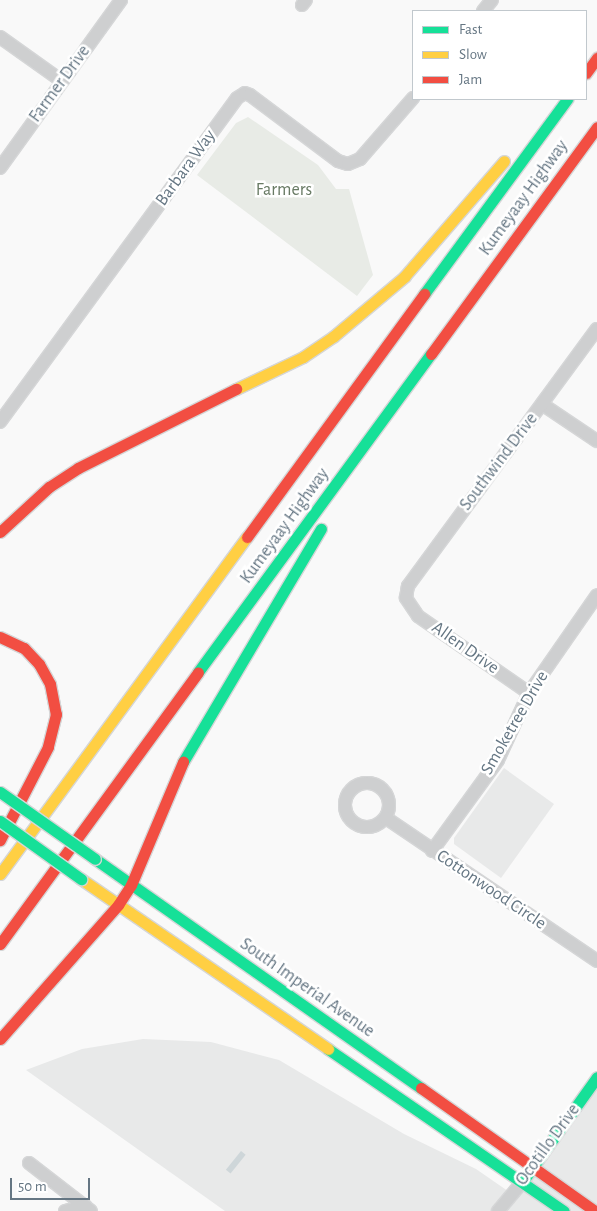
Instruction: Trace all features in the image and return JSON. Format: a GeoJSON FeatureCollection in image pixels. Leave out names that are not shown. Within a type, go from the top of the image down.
{"type":"FeatureCollection","features":[{"type":"Feature","properties":{"kind":"main road"},"geometry":{"type":"LineString","coordinates":[[587,71],[597,58]]}},
{"type":"Feature","properties":{"kind":"main road"},"geometry":{"type":"LineString","coordinates":[[0,532],[50,487],[78,468],[139,435],[303,357],[334,336],[404,277],[516,146],[552,100]]}},
{"type":"Feature","properties":{"kind":"main road","name":"Kumeyaay Highway"},"geometry":{"type":"LineString","coordinates":[[0,874],[566,100]]}},
{"type":"Feature","properties":{"kind":"main road","name":"Kumeyaay Highway"},"geometry":{"type":"LineString","coordinates":[[0,944],[597,127]]}},
{"type":"Feature","properties":{"kind":"main road"},"geometry":{"type":"LineString","coordinates":[[353,483],[436,363],[455,323]]}},
{"type":"Feature","properties":{"kind":"main road"},"geometry":{"type":"LineString","coordinates":[[0,1039],[118,905],[131,885],[180,769],[205,721],[331,516]]}},
{"type":"Feature","properties":{"kind":"main road"},"geometry":{"type":"LineString","coordinates":[[0,637],[24,648],[39,664],[50,684],[56,714],[52,736],[38,768],[0,840]]}},
{"type":"Feature","properties":{"kind":"main road","name":"South Imperial Avenue"},"geometry":{"type":"LineString","coordinates":[[0,792],[594,1211]]}},
{"type":"Feature","properties":{"kind":"main road"},"geometry":{"type":"LineString","coordinates":[[0,821],[118,905],[564,1211]]}},
{"type":"Feature","properties":{"kind":"main road","name":"Ocotillo Drive"},"geometry":{"type":"LineString","coordinates":[[522,1182],[597,1077]]}},
{"type":"Feature","properties":{"kind":"street","name":"Farmer Drive"},"geometry":{"type":"LineString","coordinates":[[0,168],[121,0]]}},
{"type":"Feature","properties":{"kind":"street"},"geometry":{"type":"LineString","coordinates":[[0,37],[62,81]]}},
{"type":"Feature","properties":{"kind":"street","name":"Barbara Way"},"geometry":{"type":"LineString","coordinates":[[0,422],[237,98],[250,94],[338,161],[348,164],[360,159],[412,99]]}},
{"type":"Feature","properties":{"kind":"street","name":"Southwind Drive"},"geometry":{"type":"LineString","coordinates":[[406,598],[415,574],[597,329]]}},
{"type":"Feature","properties":{"kind":"street"},"geometry":{"type":"LineString","coordinates":[[542,404],[597,441]]}},
{"type":"Feature","properties":{"kind":"street","name":"Smoketree Drive"},"geometry":{"type":"LineString","coordinates":[[432,851],[498,760],[529,693],[597,595]]}},
{"type":"Feature","properties":{"kind":"street","name":"Allen Drive"},"geometry":{"type":"LineString","coordinates":[[406,598],[418,616],[529,693]]}},
{"type":"Feature","properties":{"kind":"street","name":"Cottonwood Circle"},"geometry":{"type":"LineString","coordinates":[[386,818],[432,851],[597,961]]}},
{"type":"Feature","properties":{"kind":"street"},"geometry":{"type":"LineString","coordinates":[[29,1163],[88,1209]]}},
{"type":"Feature","properties":{"kind":"street","name":"Ocotillo Drive"},"geometry":{"type":"LineString","coordinates":[[498,1211],[522,1182]]}},
{"type":"Feature","properties":{"kind":"street"},"geometry":{"type":"LineString","coordinates":[[65,1211],[88,1209]]}},
{"type":"Feature","properties":{"kind":"shaded area"},"geometry":{"type":"Polygon","coordinates":[[[504,768],[554,804],[501,878],[454,844],[454,838],[504,768]]]}},
{"type":"Feature","properties":{"kind":"shaded area"},"geometry":{"type":"Polygon","coordinates":[[[143,1039],[211,1042],[279,1060],[404,1134],[476,1169],[512,1194],[597,1077],[597,1211],[225,1211],[26,1070],[82,1049],[143,1039]]]}},
{"type":"Feature","properties":{"kind":"shaded area"},"geometry":{"type":"Polygon","coordinates":[[[241,1151],[246,1155],[231,1173],[226,1170],[241,1151]]]}},
{"type":"Feature","properties":{"kind":"green space","name":"Farmers"},"geometry":{"type":"Polygon","coordinates":[[[248,117],[318,165],[336,189],[349,189],[373,275],[357,296],[197,175],[236,123],[248,117]]]}},
{"type":"Feature","properties":{"kind":"traffic: fast"},"geometry":{"type":"LineString","coordinates":[[424,294],[566,100]]}},
{"type":"Feature","properties":{"kind":"traffic: fast"},"geometry":{"type":"LineString","coordinates":[[198,672],[431,354]]}},
{"type":"Feature","properties":{"kind":"traffic: fast"},"geometry":{"type":"LineString","coordinates":[[183,762],[321,529]]}},
{"type":"Feature","properties":{"kind":"traffic: fast"},"geometry":{"type":"LineString","coordinates":[[0,792],[95,859]]}},
{"type":"Feature","properties":{"kind":"traffic: fast"},"geometry":{"type":"LineString","coordinates":[[0,821],[81,879]]}},
{"type":"Feature","properties":{"kind":"traffic: fast"},"geometry":{"type":"LineString","coordinates":[[95,859],[421,1088]]}},
{"type":"Feature","properties":{"kind":"traffic: fast"},"geometry":{"type":"LineString","coordinates":[[328,1049],[564,1211]]}},
{"type":"Feature","properties":{"kind":"traffic: fast"},"geometry":{"type":"LineString","coordinates":[[525,1178],[597,1077]]}},
{"type":"Feature","properties":{"kind":"traffic: slow"},"geometry":{"type":"LineString","coordinates":[[236,389],[303,357],[334,336],[404,277],[504,161]]}},
{"type":"Feature","properties":{"kind":"traffic: slow"},"geometry":{"type":"LineString","coordinates":[[0,874],[247,537]]}},
{"type":"Feature","properties":{"kind":"traffic: slow"},"geometry":{"type":"LineString","coordinates":[[81,879],[328,1049]]}},
{"type":"Feature","properties":{"kind":"traffic: jam"},"geometry":{"type":"LineString","coordinates":[[587,72],[597,58]]}},
{"type":"Feature","properties":{"kind":"traffic: jam"},"geometry":{"type":"LineString","coordinates":[[431,354],[597,127]]}},
{"type":"Feature","properties":{"kind":"traffic: jam"},"geometry":{"type":"LineString","coordinates":[[247,537],[424,294]]}},
{"type":"Feature","properties":{"kind":"traffic: jam"},"geometry":{"type":"LineString","coordinates":[[0,532],[49,487],[78,468],[236,389]]}},
{"type":"Feature","properties":{"kind":"traffic: jam"},"geometry":{"type":"LineString","coordinates":[[0,637],[24,648],[39,664],[50,684],[56,714],[48,747],[0,840]]}},
{"type":"Feature","properties":{"kind":"traffic: jam"},"geometry":{"type":"LineString","coordinates":[[0,944],[198,672]]}},
{"type":"Feature","properties":{"kind":"traffic: jam"},"geometry":{"type":"LineString","coordinates":[[0,1039],[118,905],[131,885],[183,762]]}},
{"type":"Feature","properties":{"kind":"traffic: jam"},"geometry":{"type":"LineString","coordinates":[[421,1088],[595,1211]]}}]}
